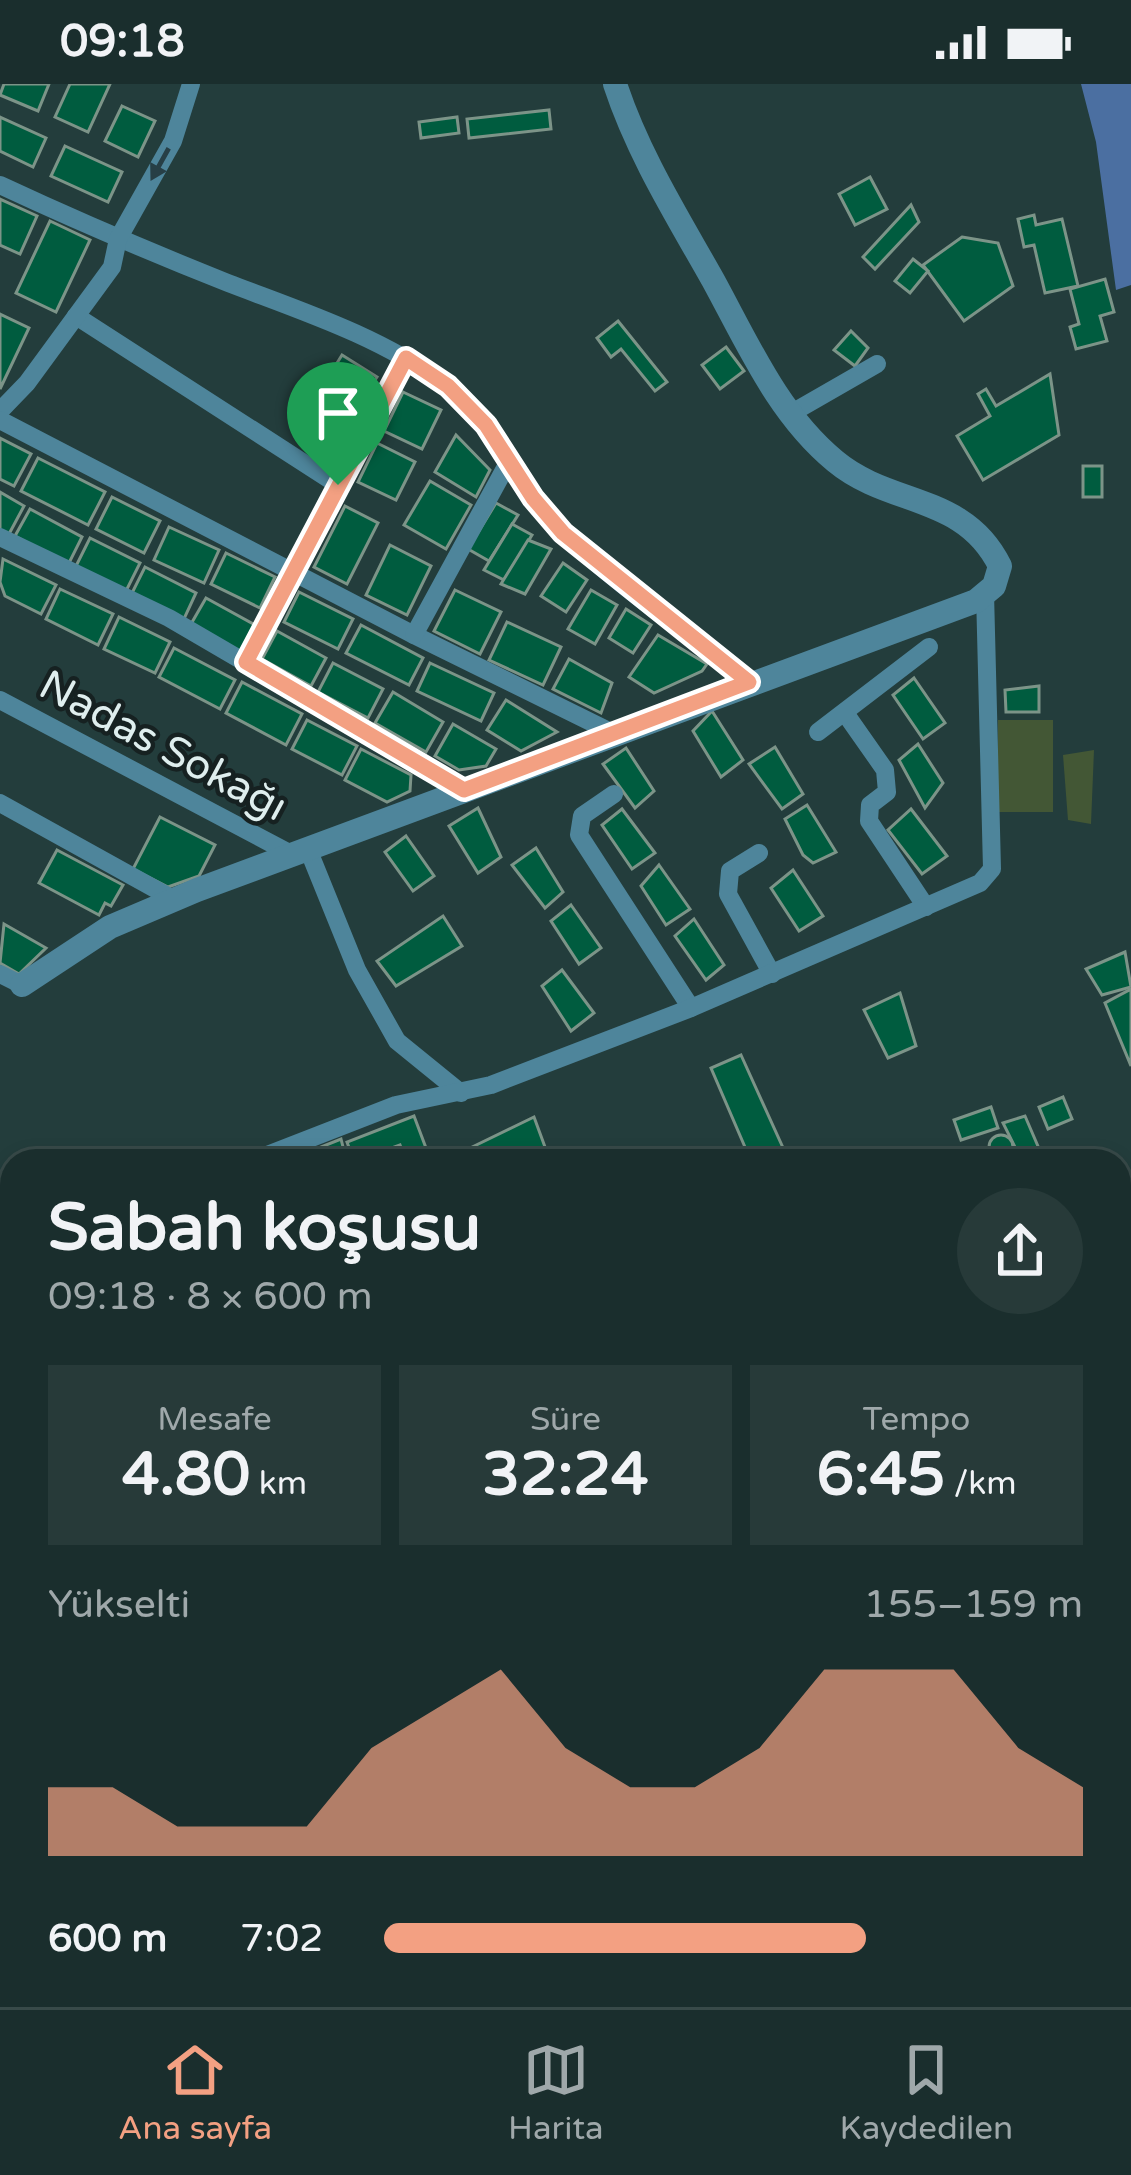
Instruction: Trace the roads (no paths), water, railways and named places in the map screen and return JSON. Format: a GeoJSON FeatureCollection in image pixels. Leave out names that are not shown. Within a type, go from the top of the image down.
{"type":"FeatureCollection","features":[{"type":"Feature","properties":{"kind":"street"},"geometry":{"type":"LineString","coordinates":[[11,980],[175,900],[976,601],[994,586],[1000,566],[987,540],[966,521],[840,466],[790,414],[644,158],[615,84]]}},
{"type":"Feature","properties":{"kind":"street"},"geometry":{"type":"LineString","coordinates":[[186,86],[173,141],[118,239],[112,267],[0,416],[414,635],[615,734]]}},
{"type":"Feature","properties":{"kind":"street"},"geometry":{"type":"LineString","coordinates":[[0,185],[406,358],[448,386],[486,425],[563,533],[749,682]]}},
{"type":"Feature","properties":{"kind":"street"},"geometry":{"type":"LineString","coordinates":[[76,316],[338,485]]}},
{"type":"Feature","properties":{"kind":"street"},"geometry":{"type":"LineString","coordinates":[[246,662],[406,358]]}},
{"type":"Feature","properties":{"kind":"street"},"geometry":{"type":"LineString","coordinates":[[790,414],[877,364]]}},
{"type":"Feature","properties":{"kind":"street"},"geometry":{"type":"LineString","coordinates":[[414,635],[509,461]]}},
{"type":"Feature","properties":{"kind":"street"},"geometry":{"type":"LineString","coordinates":[[0,537],[169,618],[464,790]]}},
{"type":"Feature","properties":{"kind":"street"},"geometry":{"type":"LineString","coordinates":[[283,1149],[396,1105],[461,1093],[692,1008],[980,883],[992,868],[985,593]]}},
{"type":"Feature","properties":{"kind":"street"},"geometry":{"type":"LineString","coordinates":[[818,732],[929,647]]}},
{"type":"Feature","properties":{"kind":"street","name":"Nadas Sokağı"},"geometry":{"type":"LineString","coordinates":[[0,700],[301,852]]}},
{"type":"Feature","properties":{"kind":"street"},"geometry":{"type":"LineString","coordinates":[[844,713],[884,770],[887,792],[870,806],[869,821],[926,907]]}},
{"type":"Feature","properties":{"kind":"street"},"geometry":{"type":"LineString","coordinates":[[614,794],[582,816],[579,835],[692,1008]]}},
{"type":"Feature","properties":{"kind":"street"},"geometry":{"type":"LineString","coordinates":[[0,802],[175,900]]}},
{"type":"Feature","properties":{"kind":"street"},"geometry":{"type":"LineString","coordinates":[[301,852],[397,1041],[461,1093]]}},
{"type":"Feature","properties":{"kind":"street"},"geometry":{"type":"LineString","coordinates":[[759,853],[730,871],[728,894],[772,974]]}},
{"type":"Feature","properties":{"kind":"water"},"geometry":{"type":"Polygon","coordinates":[[[1081,84],[1131,84],[1131,285],[1116,290],[1096,142],[1081,84]]]}}]}
